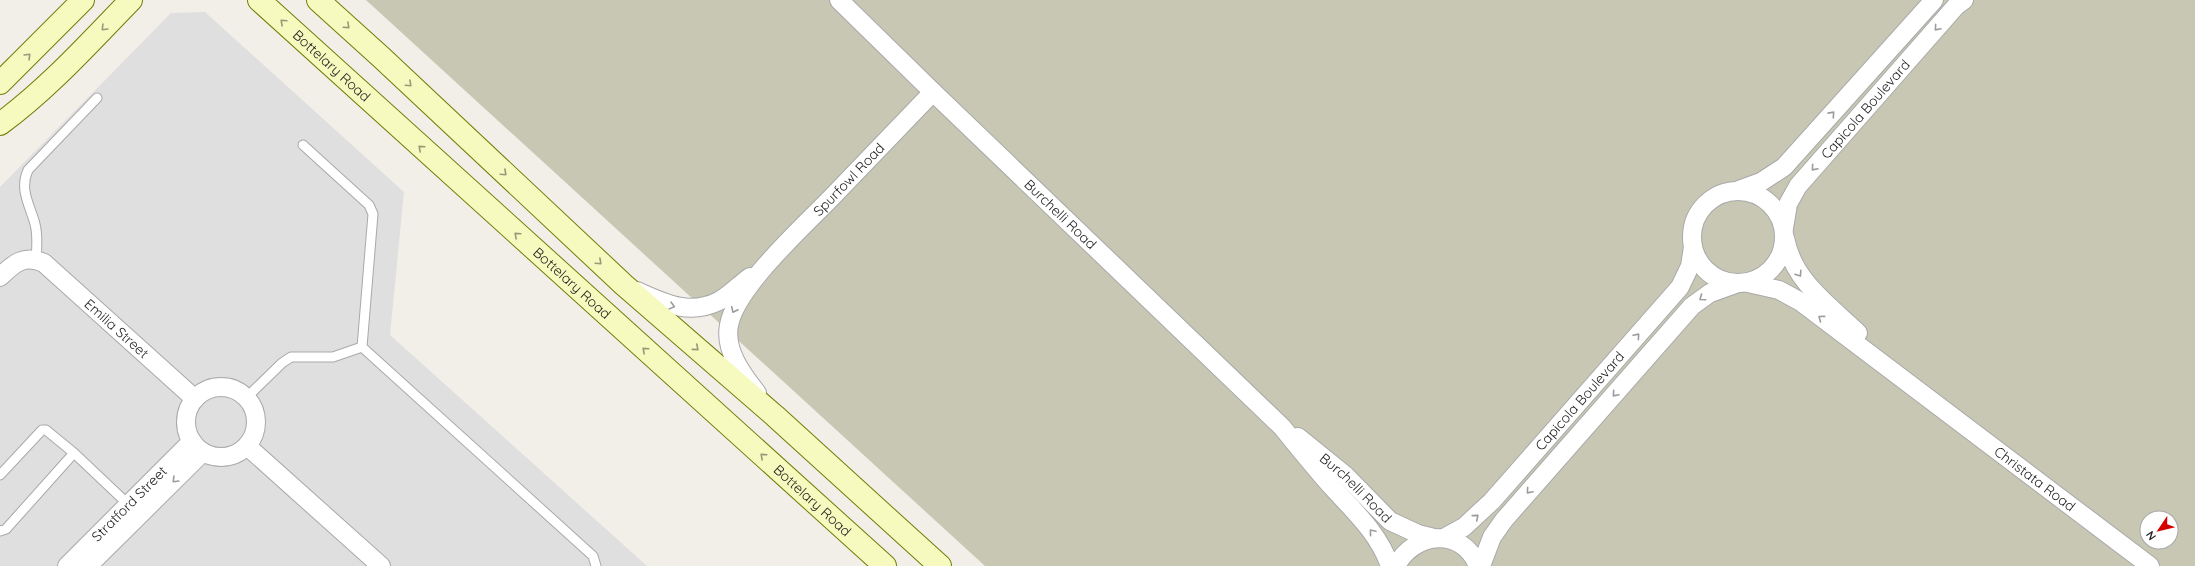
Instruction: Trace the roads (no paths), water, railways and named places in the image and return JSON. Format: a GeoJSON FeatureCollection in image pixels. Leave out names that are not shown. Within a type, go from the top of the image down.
{"type":"FeatureCollection","features":[{"type":"Feature","properties":{"kind":"main road"},"geometry":{"type":"LineString","coordinates":[[0,83],[83,0]]}},
{"type":"Feature","properties":{"kind":"main road"},"geometry":{"type":"LineString","coordinates":[[0,124],[20,109],[55,77],[131,0]]}},
{"type":"Feature","properties":{"kind":"main road"},"geometry":{"type":"LineString","coordinates":[[318,0],[381,57],[624,285],[775,416],[940,566]]}},
{"type":"Feature","properties":{"kind":"main road","name":"Bottelary Road"},"geometry":{"type":"LineString","coordinates":[[260,1],[885,566]]}},
{"type":"Feature","properties":{"kind":"street","name":"Burchelli Road"},"geometry":{"type":"LineString","coordinates":[[839,0],[1282,427],[1308,460],[1376,535],[1385,550],[1390,566]]}},
{"type":"Feature","properties":{"kind":"street","name":"Capicola Boulevard"},"geometry":{"type":"LineString","coordinates":[[1739,190],[1761,182],[1784,168],[1934,0]]}},
{"type":"Feature","properties":{"kind":"street","name":"Capicola Boulevard"},"geometry":{"type":"LineString","coordinates":[[1784,233],[1788,204],[1798,186],[1956,6],[1964,0]]}},
{"type":"Feature","properties":{"kind":"street","name":"Spurfowl Road"},"geometry":{"type":"LineString","coordinates":[[775,416],[746,379],[734,358],[729,342],[728,326],[733,309],[764,267],[933,92]]}},
{"type":"Feature","properties":{"kind":"street"},"geometry":{"type":"LineString","coordinates":[[1739,190],[1759,195],[1768,201],[1775,209],[1784,233],[1783,249],[1774,267],[1758,279],[1743,283],[1728,282],[1709,273],[1696,257],[1693,247],[1693,226],[1702,207],[1718,194],[1739,190]]}},
{"type":"Feature","properties":{"kind":"street","name":"Christata Road"},"geometry":{"type":"LineString","coordinates":[[1784,233],[1793,264],[1810,288],[1920,391]]}},
{"type":"Feature","properties":{"kind":"street","name":"Capicola Boulevard"},"geometry":{"type":"LineString","coordinates":[[1396,566],[1404,554],[1415,544],[1439,538],[1464,526],[1492,501],[1680,287],[1690,266],[1693,247]]}},
{"type":"Feature","properties":{"kind":"street"},"geometry":{"type":"LineString","coordinates":[[0,277],[19,260],[36,259]]}},
{"type":"Feature","properties":{"kind":"street","name":"Emilia Street"},"geometry":{"type":"LineString","coordinates":[[36,259],[44,264],[195,399]]}},
{"type":"Feature","properties":{"kind":"street","name":"Spurfowl Road"},"geometry":{"type":"LineString","coordinates":[[624,285],[674,307],[698,307],[719,301],[764,267]]}},
{"type":"Feature","properties":{"kind":"street","name":"Capicola Boulevard"},"geometry":{"type":"LineString","coordinates":[[1481,566],[1492,537],[1504,520],[1692,306],[1710,293],[1743,283]]}},
{"type":"Feature","properties":{"kind":"street","name":"Christata Road"},"geometry":{"type":"LineString","coordinates":[[1743,283],[1769,286],[1790,295],[1920,391],[2150,566]]}},
{"type":"Feature","properties":{"kind":"street"},"geometry":{"type":"LineString","coordinates":[[214,388],[225,388],[235,391],[246,398],[255,416],[256,426],[253,437],[247,446],[237,454],[226,457],[214,457],[197,446],[188,433],[186,421],[189,409],[195,399],[204,392],[214,388]]}},
{"type":"Feature","properties":{"kind":"street","name":"Burchelli Road"},"geometry":{"type":"LineString","coordinates":[[1282,427],[1316,450],[1345,475],[1390,521],[1418,534],[1439,538],[1462,546],[1470,553],[1478,566]]}},
{"type":"Feature","properties":{"kind":"street","name":"Stratford Street"},"geometry":{"type":"LineString","coordinates":[[88,566],[134,510],[197,446]]}},
{"type":"Feature","properties":{"kind":"street"},"geometry":{"type":"LineString","coordinates":[[247,446],[381,566]]}},
{"type":"Feature","properties":{"kind":"street","name":"Stratford Street"},"geometry":{"type":"LineString","coordinates":[[67,566],[134,510]]}},
{"type":"Feature","properties":{"kind":"lane"},"geometry":{"type":"LineString","coordinates":[[36,259],[37,234],[24,190],[24,178],[28,170],[97,98]]}},
{"type":"Feature","properties":{"kind":"lane"},"geometry":{"type":"LineString","coordinates":[[303,145],[369,206],[373,214],[362,347]]}},
{"type":"Feature","properties":{"kind":"lane"},"geometry":{"type":"LineString","coordinates":[[246,398],[282,362],[291,357],[333,357],[362,347]]}},
{"type":"Feature","properties":{"kind":"lane"},"geometry":{"type":"LineString","coordinates":[[362,347],[593,556],[596,566]]}},
{"type":"Feature","properties":{"kind":"lane"},"geometry":{"type":"LineString","coordinates":[[0,475],[42,430],[49,431],[134,510]]}},
{"type":"Feature","properties":{"kind":"lane"},"geometry":{"type":"LineString","coordinates":[[0,531],[6,529],[74,453]]}}]}
